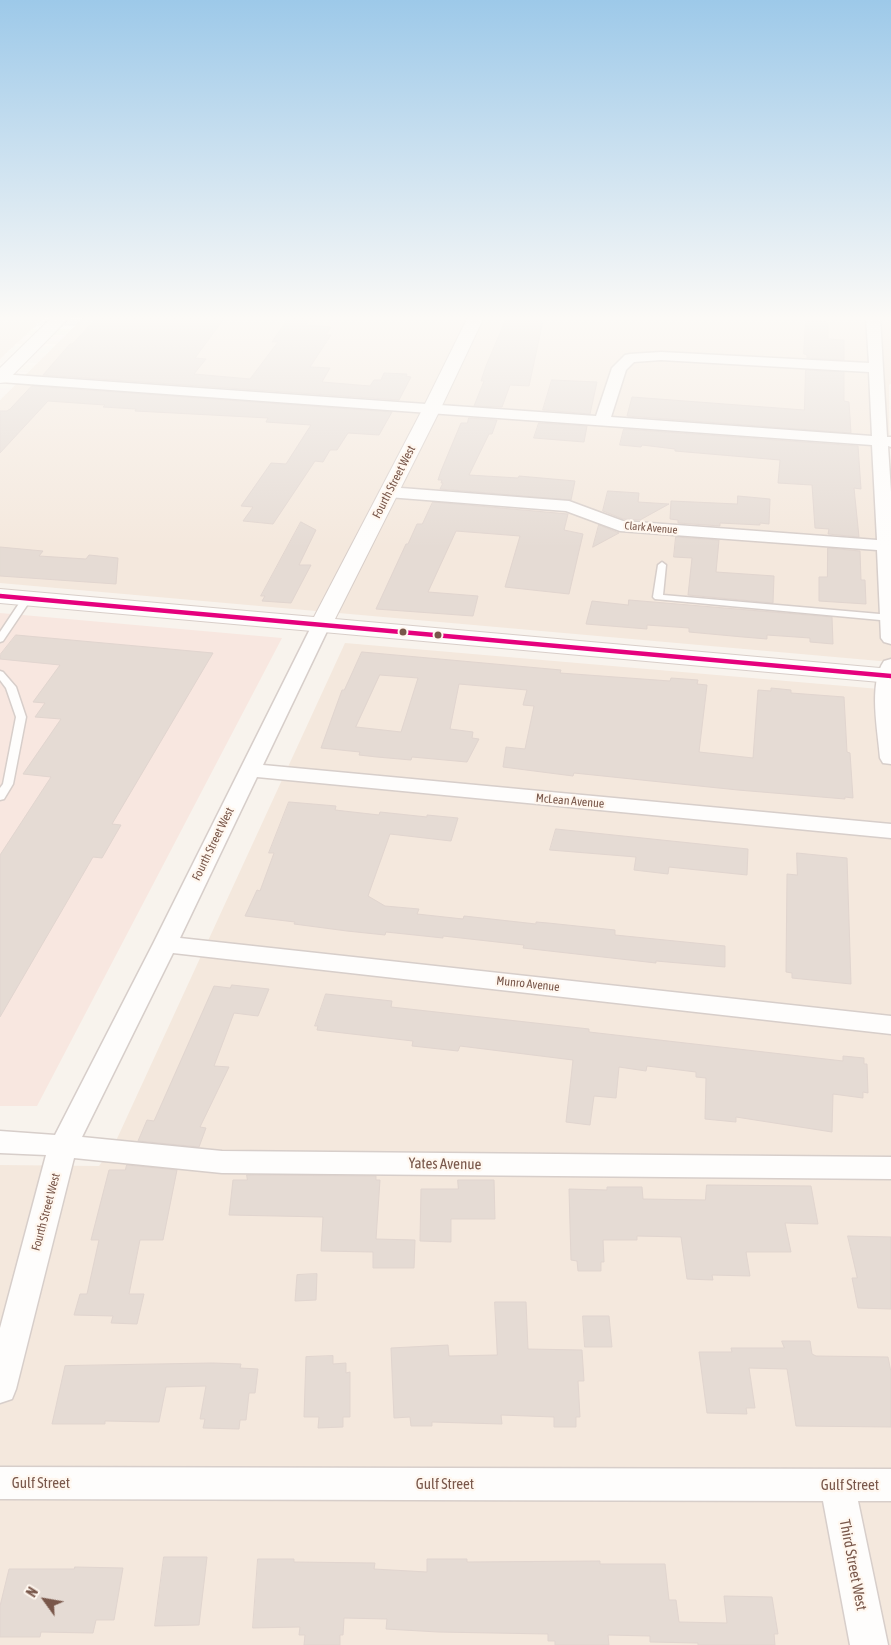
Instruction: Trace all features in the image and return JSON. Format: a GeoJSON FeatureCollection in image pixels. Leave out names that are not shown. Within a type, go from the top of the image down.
{"type":"FeatureCollection","features":[{"type":"Feature","properties":{"kind":"street"},"geometry":{"type":"LineString","coordinates":[[212,394],[885,441]]}},
{"type":"Feature","properties":{"kind":"street","name":"Fourth Street West"},"geometry":{"type":"LineString","coordinates":[[0,1389],[63,1146],[165,944],[321,625],[439,394]]}},
{"type":"Feature","properties":{"kind":"street"},"geometry":{"type":"LineString","coordinates":[[602,422],[610,394]]}},
{"type":"Feature","properties":{"kind":"street"},"geometry":{"type":"LineString","coordinates":[[879,394],[885,441],[891,638]]}},
{"type":"Feature","properties":{"kind":"street","name":"Clark Avenue"},"geometry":{"type":"LineString","coordinates":[[388,492],[569,506],[620,526],[887,546]]}},
{"type":"Feature","properties":{"kind":"street"},"geometry":{"type":"LineString","coordinates":[[0,596],[890,673],[885,688],[891,758]]}},
{"type":"Feature","properties":{"kind":"street","name":"McLean Avenue"},"geometry":{"type":"LineString","coordinates":[[249,770],[891,831]]}},
{"type":"Feature","properties":{"kind":"street","name":"Munro Avenue"},"geometry":{"type":"LineString","coordinates":[[165,944],[891,1025]]}},
{"type":"Feature","properties":{"kind":"street","name":"Yates Avenue"},"geometry":{"type":"LineString","coordinates":[[0,1142],[32,1143],[222,1162],[891,1168]]}},
{"type":"Feature","properties":{"kind":"street","name":"Gulf Street"},"geometry":{"type":"LineString","coordinates":[[0,1483],[891,1485]]}},
{"type":"Feature","properties":{"kind":"street","name":"Third Street West"},"geometry":{"type":"LineString","coordinates":[[837,1485],[869,1645]]}},
{"type":"Feature","properties":{"kind":"lane"},"geometry":{"type":"LineString","coordinates":[[662,565],[658,597],[890,618]]}},
{"type":"Feature","properties":{"kind":"lane"},"geometry":{"type":"LineString","coordinates":[[0,638],[27,598]]}},
{"type":"Feature","properties":{"kind":"lane"},"geometry":{"type":"LineString","coordinates":[[0,674],[11,687],[21,717],[8,784],[0,797]]}},
{"type":"Feature","properties":{"kind":"shaded area"},"geometry":{"type":"Polygon","coordinates":[[[6,394],[889,394],[891,662],[0,583],[0,400],[6,394]]]}},
{"type":"Feature","properties":{"kind":"shaded area"},"geometry":{"type":"Polygon","coordinates":[[[0,613],[282,638],[37,1106],[0,1106],[0,613]]]}},
{"type":"Feature","properties":{"kind":"shaded area"},"geometry":{"type":"Polygon","coordinates":[[[345,643],[891,690],[891,1645],[0,1645],[0,1165],[99,1166],[115,1143],[345,643]]]}},
{"type":"Feature","properties":{"kind":"building"},"geometry":{"type":"Polygon","coordinates":[[[25,394],[140,394],[392,412],[379,435],[348,433],[337,450],[330,450],[323,462],[315,461],[273,524],[243,521],[253,507],[241,506],[271,463],[286,464],[311,425],[266,422],[268,418],[135,411],[136,409],[103,407],[105,405],[48,401],[0,453],[0,411],[10,409],[25,394]]]}},
{"type":"Feature","properties":{"kind":"building"},"geometry":{"type":"Polygon","coordinates":[[[310,394],[402,394],[399,400],[310,394]]]}},
{"type":"Feature","properties":{"kind":"building"},"geometry":{"type":"Polygon","coordinates":[[[479,394],[507,394],[502,407],[474,406],[479,394]]]}},
{"type":"Feature","properties":{"kind":"building"},"geometry":{"type":"Polygon","coordinates":[[[548,394],[594,394],[590,414],[543,410],[548,394]]]}},
{"type":"Feature","properties":{"kind":"building"},"geometry":{"type":"Polygon","coordinates":[[[805,394],[844,394],[844,401],[849,402],[851,433],[627,416],[632,397],[804,410],[805,394]]]}},
{"type":"Feature","properties":{"kind":"building"},"geometry":{"type":"Polygon","coordinates":[[[469,418],[497,420],[492,434],[489,434],[469,475],[518,478],[519,476],[575,481],[571,500],[440,489],[443,483],[441,483],[442,480],[438,480],[441,471],[461,423],[467,423],[469,418]]]}},
{"type":"Feature","properties":{"kind":"building"},"geometry":{"type":"Polygon","coordinates":[[[539,423],[587,426],[584,442],[534,438],[539,423]]]}},
{"type":"Feature","properties":{"kind":"building"},"geometry":{"type":"Polygon","coordinates":[[[624,429],[858,446],[861,489],[854,488],[859,537],[828,534],[829,529],[815,528],[812,485],[778,483],[780,460],[675,451],[675,449],[642,445],[641,447],[620,445],[624,429]]]}},
{"type":"Feature","properties":{"kind":"building"},"geometry":{"type":"Polygon","coordinates":[[[608,491],[639,493],[638,502],[669,504],[640,520],[623,519],[603,511],[608,491]]]}},
{"type":"Feature","properties":{"kind":"building"},"geometry":{"type":"Polygon","coordinates":[[[738,496],[770,499],[769,524],[720,523],[720,526],[678,523],[678,520],[670,519],[671,501],[737,504],[738,496]]]}},
{"type":"Feature","properties":{"kind":"building"},"geometry":{"type":"Polygon","coordinates":[[[433,502],[568,514],[564,530],[583,534],[569,594],[505,587],[520,536],[456,531],[428,592],[478,596],[473,616],[376,609],[406,544],[408,544],[417,524],[422,524],[433,502]]]}},
{"type":"Feature","properties":{"kind":"building"},"geometry":{"type":"Polygon","coordinates":[[[301,522],[316,530],[299,565],[311,565],[291,603],[262,601],[265,596],[261,596],[301,522]]]}},
{"type":"Feature","properties":{"kind":"building"},"geometry":{"type":"Polygon","coordinates":[[[599,525],[619,533],[593,547],[599,525]]]}},
{"type":"Feature","properties":{"kind":"building"},"geometry":{"type":"Polygon","coordinates":[[[676,537],[719,540],[716,572],[774,576],[773,603],[688,595],[692,558],[674,557],[676,537]]]}},
{"type":"Feature","properties":{"kind":"building"},"geometry":{"type":"Polygon","coordinates":[[[0,547],[43,551],[39,556],[86,559],[89,555],[118,558],[116,584],[0,576],[0,547]]]}},
{"type":"Feature","properties":{"kind":"building"},"geometry":{"type":"Polygon","coordinates":[[[828,548],[860,551],[861,580],[865,580],[866,604],[819,601],[819,577],[827,577],[828,548]]]}},
{"type":"Feature","properties":{"kind":"building"},"geometry":{"type":"Polygon","coordinates":[[[629,600],[832,617],[833,644],[810,642],[810,638],[767,635],[767,639],[689,632],[689,628],[647,625],[647,629],[586,624],[592,601],[628,605],[629,600]]]}},
{"type":"Feature","properties":{"kind":"building"},"geometry":{"type":"Polygon","coordinates":[[[16,635],[213,653],[112,824],[121,825],[102,858],[93,857],[0,1017],[0,855],[51,777],[23,774],[61,719],[35,717],[45,703],[33,702],[60,665],[0,659],[0,655],[16,635]]]}},
{"type":"Feature","properties":{"kind":"building"},"geometry":{"type":"Polygon","coordinates":[[[362,652],[561,670],[560,673],[670,681],[671,678],[698,680],[697,684],[707,685],[699,752],[753,758],[758,690],[771,691],[771,688],[791,690],[791,693],[844,697],[847,752],[850,753],[853,798],[845,797],[845,799],[738,790],[574,773],[573,776],[503,767],[506,747],[525,749],[534,706],[523,705],[527,690],[459,684],[450,729],[473,732],[472,738],[479,739],[467,762],[412,757],[411,760],[377,757],[359,755],[360,752],[321,748],[342,690],[344,690],[362,652]],[[380,675],[356,727],[401,732],[418,678],[380,675]]]}},
{"type":"Feature","properties":{"kind":"building"},"geometry":{"type":"Polygon","coordinates":[[[289,802],[336,806],[335,810],[379,815],[380,812],[458,818],[451,841],[390,834],[368,896],[385,906],[419,909],[417,914],[463,919],[464,916],[536,924],[536,922],[548,923],[615,930],[615,935],[725,946],[725,967],[656,961],[656,963],[523,948],[524,945],[443,936],[443,938],[386,932],[385,935],[347,931],[245,916],[257,890],[260,891],[274,853],[269,853],[289,802]]]}},
{"type":"Feature","properties":{"kind":"building"},"geometry":{"type":"Polygon","coordinates":[[[556,829],[748,849],[747,875],[669,867],[668,874],[634,870],[636,857],[550,850],[556,829]]]}},
{"type":"Feature","properties":{"kind":"building"},"geometry":{"type":"Polygon","coordinates":[[[797,853],[847,858],[851,984],[792,978],[792,973],[786,972],[787,874],[797,875],[797,853]]]}},
{"type":"Feature","properties":{"kind":"building"},"geometry":{"type":"Polygon","coordinates":[[[232,985],[269,989],[258,1016],[234,1013],[214,1066],[229,1067],[200,1127],[206,1128],[199,1147],[138,1141],[147,1120],[154,1121],[214,986],[230,988],[232,985]]]}},
{"type":"Feature","properties":{"kind":"building"},"geometry":{"type":"Polygon","coordinates":[[[326,994],[392,1001],[391,1007],[589,1029],[589,1032],[843,1061],[843,1056],[864,1058],[864,1064],[867,1064],[868,1093],[863,1092],[863,1098],[833,1094],[832,1132],[736,1117],[736,1122],[705,1119],[706,1078],[696,1077],[696,1072],[647,1066],[646,1071],[619,1067],[616,1098],[594,1096],[590,1125],[566,1122],[573,1060],[460,1046],[458,1051],[412,1046],[413,1041],[317,1030],[318,1026],[315,1026],[326,994]]]}},
{"type":"Feature","properties":{"kind":"building"},"geometry":{"type":"Polygon","coordinates":[[[127,1165],[177,1170],[163,1240],[140,1240],[129,1294],[144,1294],[137,1324],[111,1323],[113,1316],[74,1315],[80,1294],[87,1294],[99,1240],[91,1240],[109,1170],[125,1170],[127,1165]]]}},
{"type":"Feature","properties":{"kind":"building"},"geometry":{"type":"Polygon","coordinates":[[[247,1175],[376,1176],[376,1180],[380,1180],[376,1239],[415,1240],[414,1268],[373,1268],[373,1252],[321,1251],[323,1217],[229,1215],[233,1180],[247,1180],[247,1175]]]}},
{"type":"Feature","properties":{"kind":"building"},"geometry":{"type":"Polygon","coordinates":[[[458,1180],[494,1180],[495,1219],[451,1219],[451,1242],[420,1241],[421,1189],[458,1189],[458,1180]]]}},
{"type":"Feature","properties":{"kind":"building"},"geometry":{"type":"Polygon","coordinates":[[[707,1185],[811,1186],[818,1224],[785,1223],[791,1252],[746,1252],[750,1276],[712,1275],[713,1280],[687,1279],[681,1237],[637,1236],[637,1240],[603,1240],[604,1262],[601,1262],[601,1271],[578,1271],[577,1261],[571,1260],[569,1189],[607,1190],[607,1187],[642,1187],[643,1199],[705,1200],[707,1185]]]}},
{"type":"Feature","properties":{"kind":"building"},"geometry":{"type":"Polygon","coordinates":[[[848,1236],[891,1237],[891,1309],[858,1308],[852,1278],[857,1278],[848,1236]]]}},
{"type":"Feature","properties":{"kind":"building"},"geometry":{"type":"Polygon","coordinates":[[[317,1274],[316,1300],[295,1301],[297,1275],[317,1274]]]}},
{"type":"Feature","properties":{"kind":"building"},"geometry":{"type":"Polygon","coordinates":[[[495,1302],[526,1302],[528,1349],[582,1350],[584,1381],[578,1381],[580,1417],[576,1417],[576,1427],[554,1427],[554,1417],[501,1415],[502,1424],[432,1422],[432,1426],[411,1426],[410,1417],[394,1418],[391,1348],[448,1345],[449,1356],[497,1355],[495,1302]]]}},
{"type":"Feature","properties":{"kind":"building"},"geometry":{"type":"Polygon","coordinates":[[[583,1316],[609,1316],[612,1347],[585,1347],[583,1316]]]}},
{"type":"Feature","properties":{"kind":"building"},"geometry":{"type":"Polygon","coordinates":[[[782,1341],[810,1341],[812,1354],[816,1356],[888,1357],[891,1372],[891,1427],[796,1426],[787,1369],[749,1368],[755,1408],[746,1408],[747,1414],[707,1413],[699,1352],[732,1352],[731,1348],[784,1348],[782,1341]]]}},
{"type":"Feature","properties":{"kind":"building"},"geometry":{"type":"Polygon","coordinates":[[[333,1356],[333,1364],[346,1363],[346,1373],[350,1372],[350,1417],[343,1417],[343,1427],[318,1428],[319,1417],[304,1417],[306,1357],[333,1356]]]}},
{"type":"Feature","properties":{"kind":"building"},"geometry":{"type":"Polygon","coordinates":[[[241,1364],[240,1368],[258,1369],[255,1393],[249,1393],[246,1420],[240,1420],[239,1429],[203,1428],[205,1419],[200,1419],[206,1386],[166,1387],[159,1422],[105,1421],[105,1424],[52,1424],[65,1366],[241,1364]]]}},
{"type":"Feature","properties":{"kind":"building"},"geometry":{"type":"Polygon","coordinates":[[[164,1557],[207,1557],[199,1625],[155,1626],[164,1557]]]}},
{"type":"Feature","properties":{"kind":"building"},"geometry":{"type":"Polygon","coordinates":[[[258,1559],[294,1559],[294,1562],[375,1563],[374,1569],[427,1572],[427,1559],[467,1559],[467,1562],[600,1561],[600,1564],[665,1564],[669,1600],[676,1600],[679,1622],[727,1623],[724,1596],[772,1597],[778,1634],[774,1634],[775,1645],[698,1645],[698,1643],[650,1642],[650,1636],[608,1635],[609,1645],[555,1645],[555,1641],[548,1641],[548,1634],[386,1629],[387,1619],[344,1618],[343,1635],[340,1635],[340,1645],[304,1645],[305,1635],[299,1635],[300,1627],[253,1628],[258,1559]]]}},
{"type":"Feature","properties":{"kind":"building"},"geometry":{"type":"Polygon","coordinates":[[[75,1567],[123,1568],[114,1620],[96,1620],[93,1633],[41,1632],[40,1637],[0,1637],[0,1606],[9,1569],[74,1569],[75,1567]]]}},
{"type":"Feature","properties":{"kind":"transit line"},"geometry":{"type":"LineString","coordinates":[[0,596],[891,676]]}}]}
